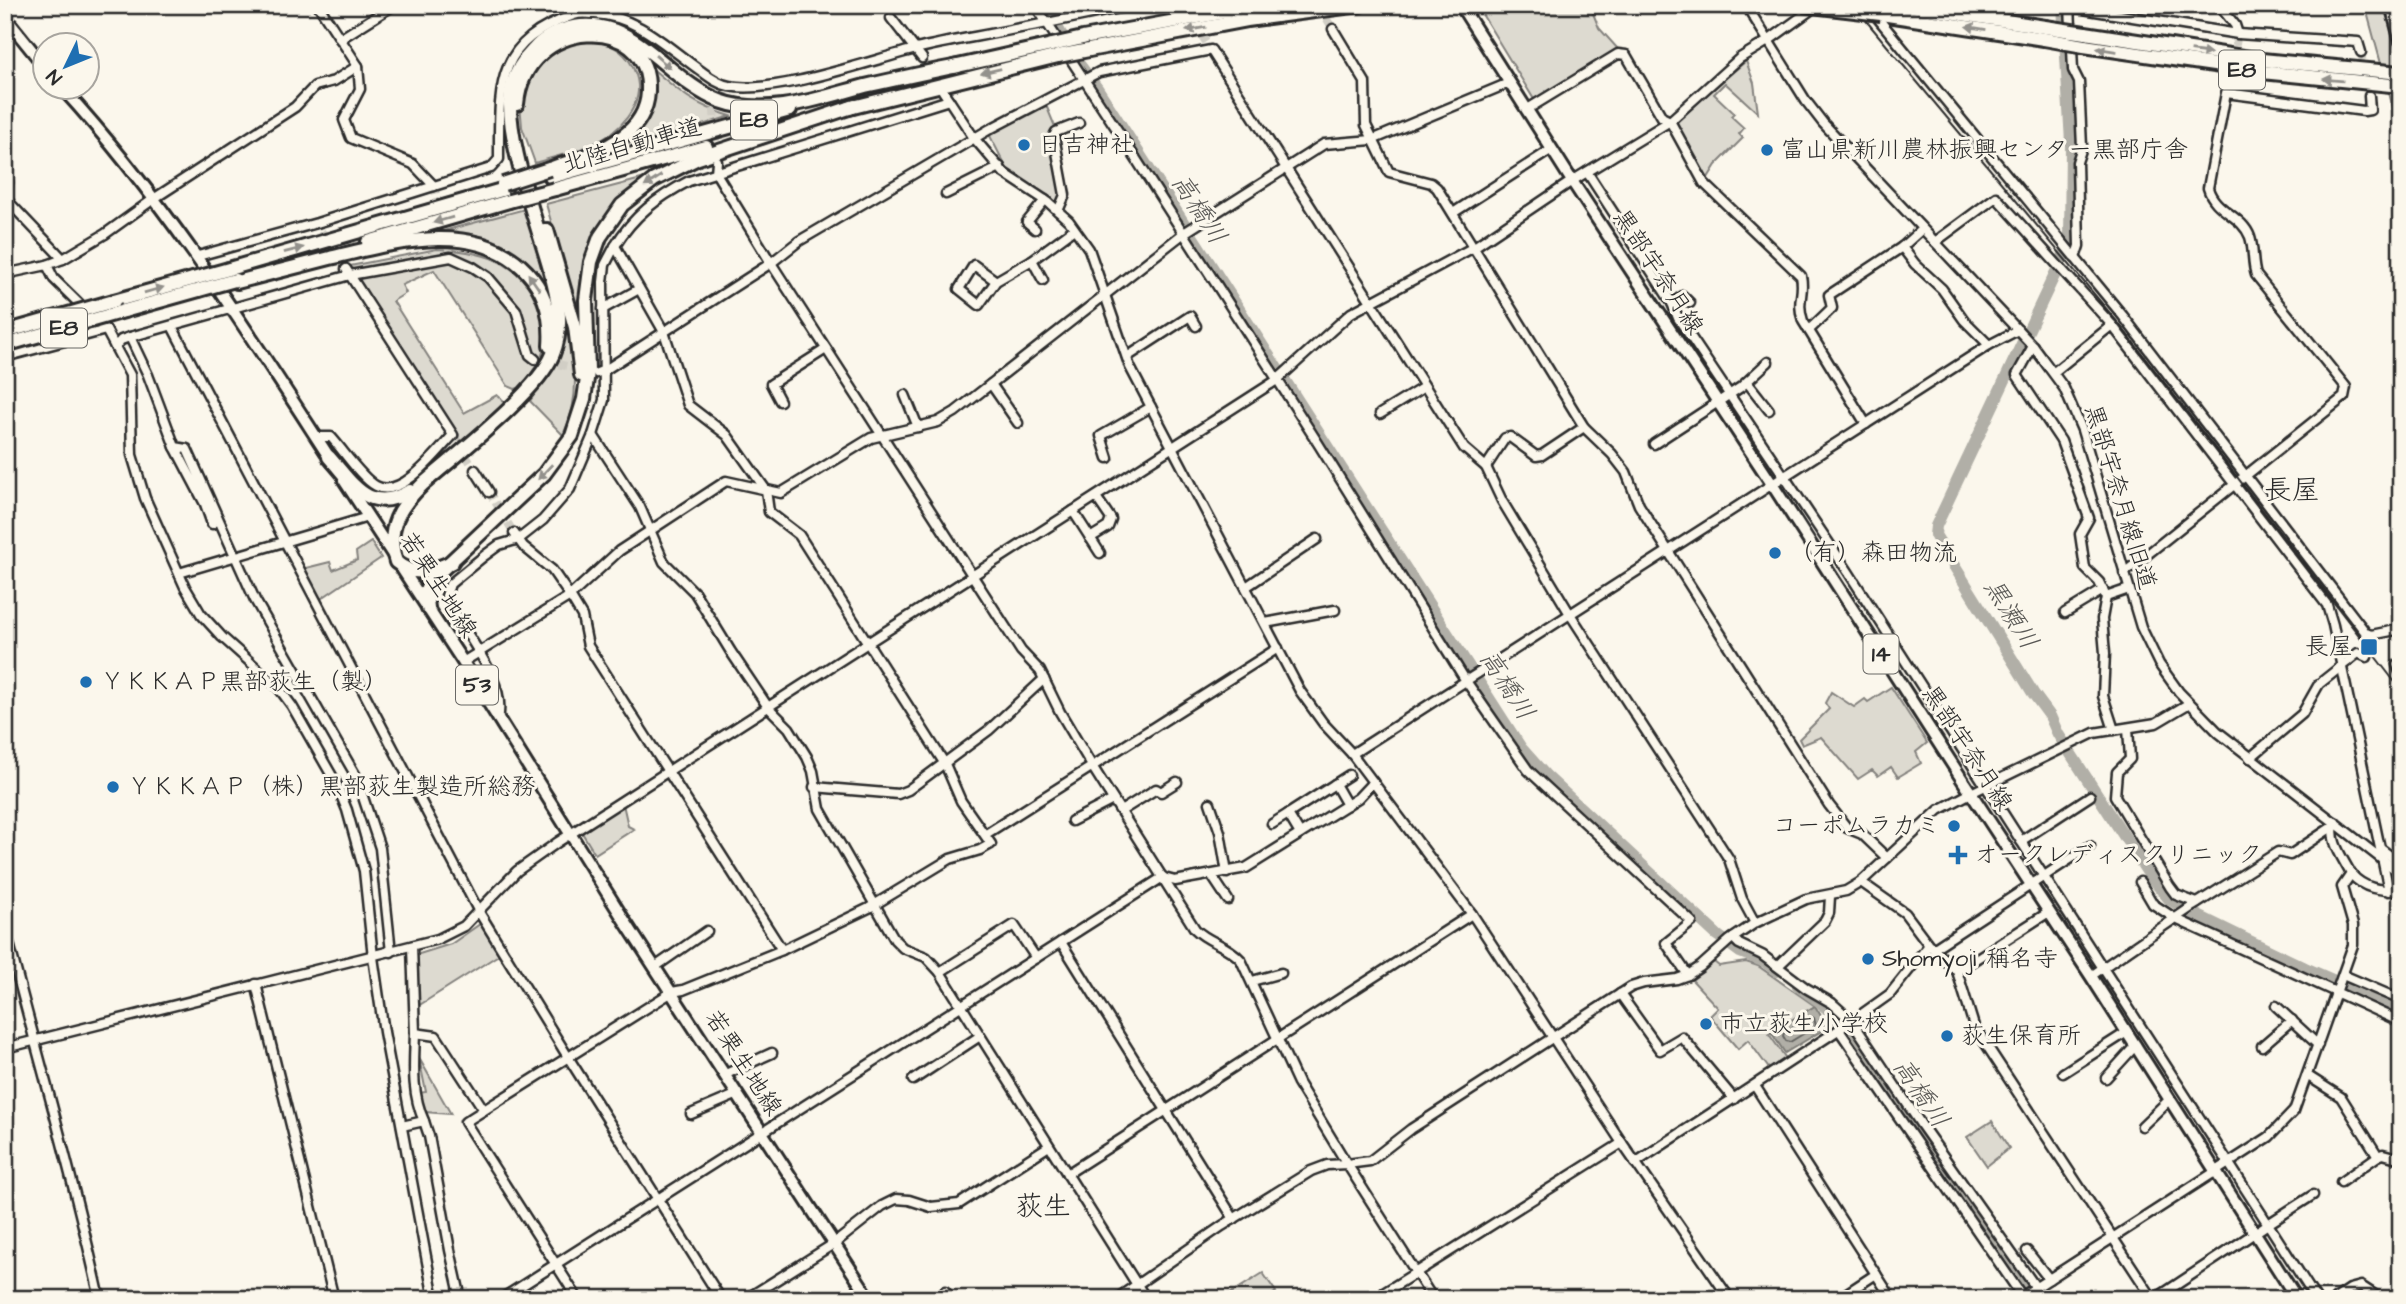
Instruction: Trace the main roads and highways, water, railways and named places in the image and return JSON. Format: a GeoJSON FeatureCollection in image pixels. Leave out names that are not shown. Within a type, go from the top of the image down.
{"type":"FeatureCollection","features":[{"type":"Feature","properties":{"kind":"highway","name":"北陸自動車道"},"geometry":{"type":"LineString","coordinates":[[5,332],[114,301],[198,287],[234,277],[552,178],[958,66],[1086,44],[1263,5]]}},
{"type":"Feature","properties":{"kind":"highway","name":"北陸自動車道"},"geometry":{"type":"LineString","coordinates":[[1086,44],[1360,5]]}},
{"type":"Feature","properties":{"kind":"highway","name":"E8"},"geometry":{"type":"LineString","coordinates":[[1803,5],[2044,33]]}},
{"type":"Feature","properties":{"kind":"highway","name":"E8"},"geometry":{"type":"LineString","coordinates":[[1904,5],[2263,72],[2401,86]]}},
{"type":"Feature","properties":{"kind":"highway"},"geometry":{"type":"LineString","coordinates":[[452,562],[419,573],[396,562],[392,548],[394,522],[401,506],[528,389],[549,363],[557,344],[560,322],[558,299],[510,121],[510,96],[516,75],[540,43],[569,28],[610,28],[643,45],[696,89],[720,101],[744,106],[793,104],[958,66]]}},
{"type":"Feature","properties":{"kind":"highway"},"geometry":{"type":"LineString","coordinates":[[506,192],[552,178],[613,144],[630,131],[646,105],[648,88],[641,61],[626,45],[592,34],[558,41],[547,48],[531,66],[518,96],[518,120],[522,141],[565,289],[578,345],[582,379],[580,414]]}},
{"type":"Feature","properties":{"kind":"highway","name":"E8"},"geometry":{"type":"LineString","coordinates":[[2084,40],[2401,73]]}},
{"type":"Feature","properties":{"kind":"highway","name":"北陸自動車道"},"geometry":{"type":"LineString","coordinates":[[552,178],[855,106],[1055,50]]}},
{"type":"Feature","properties":{"kind":"highway"},"geometry":{"type":"LineString","coordinates":[[428,608],[426,591],[430,581],[553,464],[572,436],[580,414],[589,358],[586,300],[588,275],[600,237],[622,205],[643,188],[681,165],[855,106]]}},
{"type":"Feature","properties":{"kind":"highway","name":"北陸自動車道"},"geometry":{"type":"LineString","coordinates":[[234,277],[432,210],[506,192]]}},
{"type":"Feature","properties":{"kind":"highway"},"geometry":{"type":"LineString","coordinates":[[234,277],[400,243],[449,239],[486,246],[506,255],[522,267],[536,283],[546,303],[550,346],[540,371],[528,389]]}},
{"type":"Feature","properties":{"kind":"highway","name":"北陸自動車道"},"geometry":{"type":"LineString","coordinates":[[5,345],[181,295],[198,287]]}},
{"type":"Feature","properties":{"kind":"highway"},"geometry":{"type":"LineString","coordinates":[[329,457],[354,485],[375,500],[389,501],[423,484]]}},
{"type":"Feature","properties":{"kind":"main road"},"geometry":{"type":"LineString","coordinates":[[2391,5],[2401,42]]}},
{"type":"Feature","properties":{"kind":"main road","name":"黒部宇奈月線"},"geometry":{"type":"LineString","coordinates":[[1463,9],[1572,181],[2136,1045],[2297,1299]]}},
{"type":"Feature","properties":{"kind":"main road"},"geometry":{"type":"LineString","coordinates":[[5,18],[32,51]]}},
{"type":"Feature","properties":{"kind":"main road","name":"若栗生地線"},"geometry":{"type":"LineString","coordinates":[[74,102],[155,198],[198,256],[463,662],[655,967],[870,1299]]}},
{"type":"Feature","properties":{"kind":"water"},"geometry":{"type":"Polygon","coordinates":[[[1815,1006],[1828,1027],[1785,1053],[1771,1032],[1815,1006]]]}},
{"type":"Feature","properties":{"kind":"waterway","name":"高橋川"},"geometry":{"type":"LineString","coordinates":[[1045,5],[1073,56],[1097,88],[1521,748],[1546,776],[1717,935],[1740,952],[1765,962],[1777,971]]}},
{"type":"Feature","properties":{"kind":"waterway","name":"黒瀬川"},"geometry":{"type":"LineString","coordinates":[[2063,5],[2071,143],[2070,242],[1936,526],[1935,535],[2050,716],[2058,734],[2150,876],[2169,899],[2305,968],[2401,1010]]}},
{"type":"Feature","properties":{"kind":"waterway","name":"高橋川"},"geometry":{"type":"LineString","coordinates":[[1798,986],[1820,1002],[1853,1034],[2034,1299]]}},
{"type":"Feature","properties":{"kind":"tunnel"},"geometry":{"type":"LineString","coordinates":[[880,5],[891,18]]}},
{"type":"Feature","properties":{"kind":"tunnel"},"geometry":{"type":"LineString","coordinates":[[1182,5],[1211,50]]}},
{"type":"Feature","properties":{"kind":"tunnel"},"geometry":{"type":"LineString","coordinates":[[1320,8],[1333,29]]}},
{"type":"Feature","properties":{"kind":"tunnel"},"geometry":{"type":"LineString","coordinates":[[2226,93],[2238,34]]}},
{"type":"Feature","properties":{"kind":"tunnel"},"geometry":{"type":"LineString","coordinates":[[2361,52],[2369,96]]}},
{"type":"Feature","properties":{"kind":"tunnel"},"geometry":{"type":"LineString","coordinates":[[922,58],[942,89]]}},
{"type":"Feature","properties":{"kind":"tunnel"},"geometry":{"type":"LineString","coordinates":[[713,97],[717,154]]}},
{"type":"Feature","properties":{"kind":"tunnel"},"geometry":{"type":"LineString","coordinates":[[434,186],[451,257]]}},
{"type":"Feature","properties":{"kind":"tunnel"},"geometry":{"type":"LineString","coordinates":[[321,231],[346,269]]}},
{"type":"Feature","properties":{"kind":"tunnel"},"geometry":{"type":"LineString","coordinates":[[535,359],[584,370]]}},
{"type":"Feature","properties":{"kind":"tunnel"},"geometry":{"type":"LineString","coordinates":[[453,435],[475,470]]}},
{"type":"Feature","properties":{"kind":"tunnel"},"geometry":{"type":"LineString","coordinates":[[489,492],[514,533]]}},
{"type":"Feature","properties":{"kind":"railway"},"geometry":{"type":"LineString","coordinates":[[1853,5],[2124,330],[2401,690]]}},
{"type":"Feature","properties":{"kind":"place","name":"日吉神社"},"geometry":{"type":"Point","coordinates":[1024,145]}},
{"type":"Feature","properties":{"kind":"place","name":"富山県新川農林振興センター黒部庁舎"},"geometry":{"type":"Point","coordinates":[1767,150]}},
{"type":"Feature","properties":{"kind":"place","name":"（有）森田物流"},"geometry":{"type":"Point","coordinates":[1775,553]}},
{"type":"Feature","properties":{"kind":"place","name":"長屋"},"geometry":{"type":"Point","coordinates":[2369,647]}},
{"type":"Feature","properties":{"kind":"place","name":"ＹＫＫＡＰ黒部荻生（製）"},"geometry":{"type":"Point","coordinates":[86,682]}},
{"type":"Feature","properties":{"kind":"place","name":"ＹＫＫＡＰ（株）黒部荻生製造所総務"},"geometry":{"type":"Point","coordinates":[113,787]}},
{"type":"Feature","properties":{"kind":"place","name":"コーポムラカミ"},"geometry":{"type":"Point","coordinates":[1954,826]}},
{"type":"Feature","properties":{"kind":"place","name":"オークレディスクリニック"},"geometry":{"type":"Point","coordinates":[1958,855]}},
{"type":"Feature","properties":{"kind":"place","name":"Shomyoji 稱名寺"},"geometry":{"type":"Point","coordinates":[1868,959]}},
{"type":"Feature","properties":{"kind":"place","name":"市立荻生小学校"},"geometry":{"type":"Point","coordinates":[1706,1024]}},
{"type":"Feature","properties":{"kind":"place","name":"荻生保育所"},"geometry":{"type":"Point","coordinates":[1947,1036]}},
{"type":"Feature","properties":{"kind":"district","name":"長屋"},"geometry":{"type":"Point","coordinates":[2292,490]}},
{"type":"Feature","properties":{"kind":"district","name":"荻生"},"geometry":{"type":"Point","coordinates":[1043,1206]}}]}
